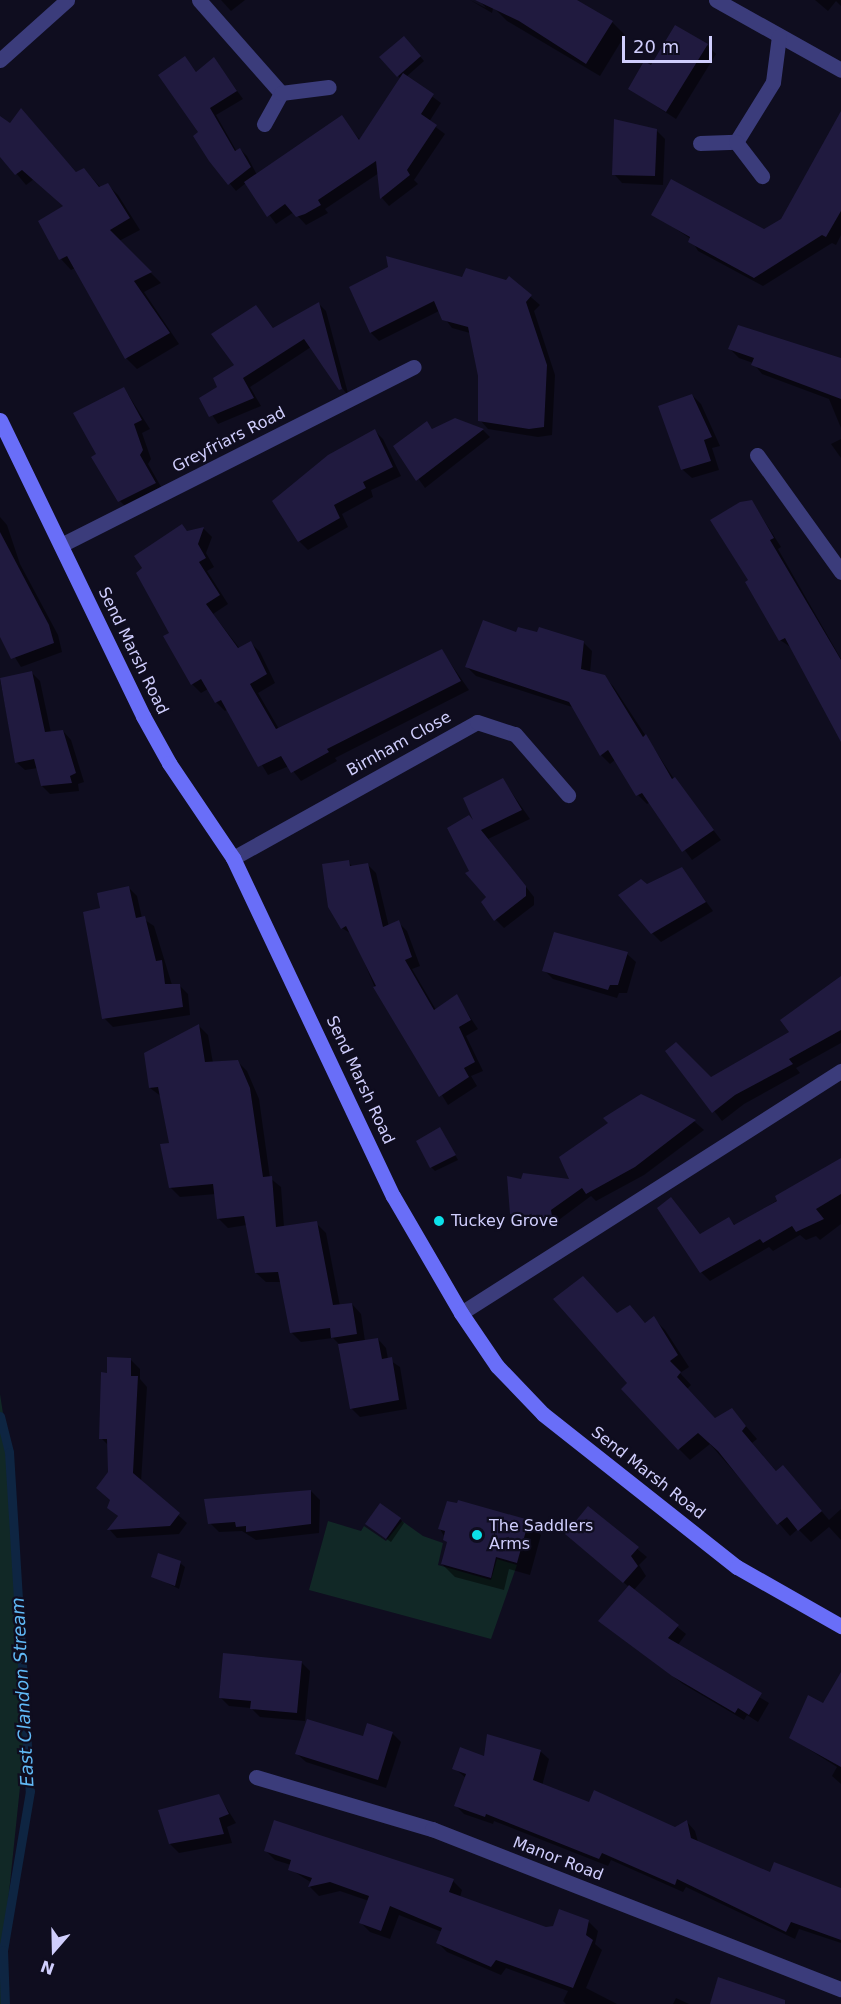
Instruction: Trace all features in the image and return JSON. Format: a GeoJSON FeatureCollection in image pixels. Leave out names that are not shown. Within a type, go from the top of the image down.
{"type":"FeatureCollection","features":[{"type":"Feature","properties":{"kind":"main road","name":"Send Marsh Road"},"geometry":{"type":"LineString","coordinates":[[0,420],[169,763],[233,858],[393,1196],[461,1313],[497,1366],[543,1414],[737,1568],[841,1626]]}},
{"type":"Feature","properties":{"kind":"street"},"geometry":{"type":"LineString","coordinates":[[0,60],[67,0]]}},
{"type":"Feature","properties":{"kind":"street"},"geometry":{"type":"LineString","coordinates":[[199,0],[281,93]]}},
{"type":"Feature","properties":{"kind":"street"},"geometry":{"type":"LineString","coordinates":[[716,0],[841,70]]}},
{"type":"Feature","properties":{"kind":"street"},"geometry":{"type":"LineString","coordinates":[[736,142],[773,82],[779,36]]}},
{"type":"Feature","properties":{"kind":"street"},"geometry":{"type":"LineString","coordinates":[[281,93],[329,87]]}},
{"type":"Feature","properties":{"kind":"street"},"geometry":{"type":"LineString","coordinates":[[264,124],[281,93]]}},
{"type":"Feature","properties":{"kind":"street"},"geometry":{"type":"LineString","coordinates":[[700,143],[736,142]]}},
{"type":"Feature","properties":{"kind":"street"},"geometry":{"type":"LineString","coordinates":[[736,142],[762,176]]}},
{"type":"Feature","properties":{"kind":"street","name":"Greyfriars Road"},"geometry":{"type":"LineString","coordinates":[[61,546],[414,367]]}},
{"type":"Feature","properties":{"kind":"street"},"geometry":{"type":"LineString","coordinates":[[757,455],[841,572]]}},
{"type":"Feature","properties":{"kind":"street","name":"Birnham Close"},"geometry":{"type":"LineString","coordinates":[[233,858],[477,722],[515,734],[568,795]]}},
{"type":"Feature","properties":{"kind":"street"},"geometry":{"type":"LineString","coordinates":[[461,1313],[841,1071]]}},
{"type":"Feature","properties":{"kind":"street","name":"Manor Road"},"geometry":{"type":"LineString","coordinates":[[256,1777],[432,1829],[841,1989]]}},
{"type":"Feature","properties":{"kind":"green space"},"geometry":{"type":"Polygon","coordinates":[[[0,1394],[9,1452],[27,1720],[3,1950],[5,2004],[0,2004],[0,1394]]]}},
{"type":"Feature","properties":{"kind":"green space"},"geometry":{"type":"Polygon","coordinates":[[[328,1521],[361,1531],[364,1526],[386,1541],[402,1521],[423,1536],[443,1543],[438,1565],[491,1580],[497,1559],[517,1565],[491,1639],[309,1590],[328,1521]]]}},
{"type":"Feature","properties":{"kind":"building"},"geometry":{"type":"Polygon","coordinates":[[[475,0],[577,0],[613,21],[586,64],[519,21],[475,0]]]}},
{"type":"Feature","properties":{"kind":"building"},"geometry":{"type":"Polygon","coordinates":[[[675,25],[708,44],[666,112],[628,89],[644,61],[651,65],[675,25]]]}},
{"type":"Feature","properties":{"kind":"building"},"geometry":{"type":"Polygon","coordinates":[[[404,36],[421,56],[397,77],[379,57],[404,36]]]}},
{"type":"Feature","properties":{"kind":"building"},"geometry":{"type":"Polygon","coordinates":[[[185,56],[196,72],[214,57],[237,91],[210,108],[235,151],[240,148],[251,167],[228,185],[193,136],[198,132],[158,75],[185,56]]]}},
{"type":"Feature","properties":{"kind":"building"},"geometry":{"type":"Polygon","coordinates":[[[403,73],[434,94],[421,114],[437,125],[407,170],[410,175],[380,199],[376,161],[318,200],[321,205],[305,214],[296,217],[285,204],[267,217],[244,182],[342,115],[359,140],[403,73]]]}},
{"type":"Feature","properties":{"kind":"building"},"geometry":{"type":"Polygon","coordinates":[[[21,108],[76,172],[84,168],[99,187],[108,183],[130,218],[110,230],[152,272],[134,281],[170,333],[125,359],[67,256],[59,260],[38,221],[63,206],[22,170],[15,175],[0,157],[0,116],[10,123],[21,108]]]}},
{"type":"Feature","properties":{"kind":"building"},"geometry":{"type":"Polygon","coordinates":[[[841,111],[841,211],[826,237],[822,235],[754,278],[688,242],[690,237],[651,215],[671,179],[764,229],[781,219],[841,111]]]}},
{"type":"Feature","properties":{"kind":"building"},"geometry":{"type":"Polygon","coordinates":[[[614,119],[657,129],[655,176],[612,175],[614,119]]]}},
{"type":"Feature","properties":{"kind":"building"},"geometry":{"type":"Polygon","coordinates":[[[386,256],[462,277],[466,268],[506,280],[509,276],[532,295],[526,302],[547,365],[544,427],[529,429],[478,421],[478,376],[468,327],[442,320],[434,301],[370,333],[349,287],[388,267],[386,256]]]}},
{"type":"Feature","properties":{"kind":"building"},"geometry":{"type":"Polygon","coordinates":[[[319,302],[342,389],[339,390],[304,339],[243,378],[254,398],[209,417],[199,398],[217,387],[213,378],[234,365],[211,334],[256,305],[273,328],[319,302]]]}},
{"type":"Feature","properties":{"kind":"building"},"geometry":{"type":"Polygon","coordinates":[[[738,325],[841,358],[841,399],[751,365],[754,358],[728,349],[738,325]]]}},
{"type":"Feature","properties":{"kind":"building"},"geometry":{"type":"Polygon","coordinates":[[[124,387],[142,420],[134,424],[143,450],[140,455],[156,483],[118,502],[91,457],[96,454],[73,413],[124,387]]]}},
{"type":"Feature","properties":{"kind":"building"},"geometry":{"type":"Polygon","coordinates":[[[692,394],[712,437],[704,440],[711,461],[681,470],[658,406],[692,394]]]}},
{"type":"Feature","properties":{"kind":"building"},"geometry":{"type":"Polygon","coordinates":[[[455,418],[484,429],[416,481],[393,446],[427,421],[432,429],[455,418]]]}},
{"type":"Feature","properties":{"kind":"building"},"geometry":{"type":"Polygon","coordinates":[[[375,429],[393,467],[363,482],[366,488],[334,505],[340,518],[298,542],[272,501],[328,455],[375,429]]]}},
{"type":"Feature","properties":{"kind":"building"},"geometry":{"type":"Polygon","coordinates":[[[752,500],[774,538],[770,540],[841,660],[841,742],[785,638],[779,641],[745,582],[748,580],[710,520],[740,502],[752,500]]]}},
{"type":"Feature","properties":{"kind":"building"},"geometry":{"type":"Polygon","coordinates":[[[182,524],[187,531],[204,527],[198,544],[206,558],[199,562],[220,595],[206,604],[238,648],[251,641],[267,674],[250,684],[276,729],[442,649],[461,681],[327,749],[329,752],[291,773],[281,756],[258,767],[221,700],[215,703],[201,679],[191,685],[163,636],[169,633],[136,573],[142,568],[134,556],[182,524]]]}},
{"type":"Feature","properties":{"kind":"building"},"geometry":{"type":"Polygon","coordinates":[[[0,532],[49,625],[54,643],[11,659],[0,637],[0,532]]]}},
{"type":"Feature","properties":{"kind":"building"},"geometry":{"type":"Polygon","coordinates":[[[483,620],[516,632],[518,627],[537,632],[539,627],[584,641],[581,669],[605,675],[643,737],[646,734],[672,779],[675,777],[714,830],[682,852],[642,793],[636,796],[608,750],[600,756],[569,702],[465,667],[483,620]]]}},
{"type":"Feature","properties":{"kind":"building"},"geometry":{"type":"Polygon","coordinates":[[[32,671],[45,732],[63,730],[76,773],[70,776],[72,783],[41,786],[34,759],[15,763],[0,678],[32,671]]]}},
{"type":"Feature","properties":{"kind":"building"},"geometry":{"type":"Polygon","coordinates":[[[503,778],[522,810],[481,830],[526,886],[526,896],[494,921],[481,902],[486,897],[465,873],[469,871],[447,828],[469,815],[473,820],[463,798],[503,778]]]}},
{"type":"Feature","properties":{"kind":"building"},"geometry":{"type":"Polygon","coordinates":[[[349,860],[350,866],[368,863],[383,927],[399,920],[412,957],[405,960],[434,1010],[457,994],[471,1020],[459,1027],[475,1062],[464,1068],[469,1077],[439,1097],[373,987],[376,986],[346,926],[341,929],[328,907],[322,864],[349,860]]]}},
{"type":"Feature","properties":{"kind":"building"},"geometry":{"type":"Polygon","coordinates":[[[682,867],[706,902],[651,934],[618,895],[641,879],[647,884],[682,867]]]}},
{"type":"Feature","properties":{"kind":"building"},"geometry":{"type":"Polygon","coordinates":[[[129,886],[136,918],[145,916],[156,961],[162,960],[165,984],[180,984],[183,1007],[102,1019],[83,912],[100,908],[97,893],[129,886]]]}},
{"type":"Feature","properties":{"kind":"building"},"geometry":{"type":"Polygon","coordinates":[[[554,932],[628,952],[618,985],[610,985],[608,990],[542,971],[554,932]]]}},
{"type":"Feature","properties":{"kind":"building"},"geometry":{"type":"Polygon","coordinates":[[[841,976],[841,1030],[789,1059],[793,1064],[735,1095],[712,1113],[665,1051],[676,1042],[711,1077],[789,1032],[780,1020],[841,976]]]}},
{"type":"Feature","properties":{"kind":"building"},"geometry":{"type":"Polygon","coordinates":[[[199,1024],[205,1062],[238,1060],[250,1088],[263,1177],[272,1176],[276,1227],[317,1221],[333,1305],[352,1303],[357,1334],[331,1338],[330,1328],[290,1333],[278,1272],[255,1273],[244,1216],[217,1219],[213,1184],[169,1188],[160,1144],[169,1143],[158,1087],[149,1088],[144,1053],[199,1024]]]}},
{"type":"Feature","properties":{"kind":"building"},"geometry":{"type":"Polygon","coordinates":[[[641,1094],[696,1120],[635,1167],[586,1194],[582,1188],[551,1210],[552,1217],[518,1218],[510,1214],[507,1176],[521,1179],[523,1173],[569,1179],[559,1157],[608,1123],[603,1118],[641,1094]]]}},
{"type":"Feature","properties":{"kind":"building"},"geometry":{"type":"Polygon","coordinates":[[[440,1127],[456,1155],[430,1168],[416,1141],[440,1127]]]}},
{"type":"Feature","properties":{"kind":"building"},"geometry":{"type":"Polygon","coordinates":[[[841,1158],[841,1194],[816,1209],[824,1219],[796,1232],[792,1226],[763,1243],[760,1239],[700,1273],[657,1208],[671,1197],[700,1234],[729,1217],[734,1225],[777,1201],[775,1196],[841,1158]]]}},
{"type":"Feature","properties":{"kind":"building"},"geometry":{"type":"Polygon","coordinates":[[[583,1276],[617,1313],[630,1305],[645,1323],[654,1316],[678,1355],[670,1361],[681,1372],[677,1377],[715,1418],[732,1408],[746,1426],[742,1431],[776,1471],[783,1465],[822,1511],[798,1531],[787,1517],[777,1525],[718,1451],[698,1433],[678,1450],[621,1389],[627,1383],[553,1299],[583,1276]]]}},
{"type":"Feature","properties":{"kind":"building"},"geometry":{"type":"Polygon","coordinates":[[[378,1338],[382,1359],[392,1357],[399,1400],[350,1409],[338,1344],[378,1338]]]}},
{"type":"Feature","properties":{"kind":"building"},"geometry":{"type":"Polygon","coordinates":[[[107,1357],[131,1358],[131,1376],[138,1376],[133,1473],[180,1513],[170,1526],[107,1530],[118,1516],[107,1508],[110,1500],[96,1488],[108,1472],[107,1439],[99,1439],[101,1372],[107,1373],[107,1357]]]}},
{"type":"Feature","properties":{"kind":"building"},"geometry":{"type":"Polygon","coordinates":[[[311,1490],[311,1524],[246,1532],[246,1526],[236,1527],[235,1522],[208,1524],[204,1499],[311,1490]]]}},
{"type":"Feature","properties":{"kind":"building"},"geometry":{"type":"Polygon","coordinates":[[[458,1500],[529,1520],[517,1563],[496,1557],[491,1578],[441,1564],[447,1542],[443,1540],[445,1531],[438,1529],[447,1501],[457,1503],[458,1500]]]}},
{"type":"Feature","properties":{"kind":"building"},"geometry":{"type":"Polygon","coordinates":[[[380,1503],[401,1518],[386,1539],[365,1524],[380,1503]]]}},
{"type":"Feature","properties":{"kind":"building"},"geometry":{"type":"Polygon","coordinates":[[[588,1506],[639,1547],[631,1556],[638,1566],[623,1583],[565,1534],[588,1506]]]}},
{"type":"Feature","properties":{"kind":"building"},"geometry":{"type":"Polygon","coordinates":[[[158,1553],[181,1561],[175,1586],[151,1577],[158,1553]]]}},
{"type":"Feature","properties":{"kind":"building"},"geometry":{"type":"Polygon","coordinates":[[[629,1585],[679,1625],[668,1638],[762,1693],[749,1715],[738,1708],[735,1713],[672,1676],[598,1621],[629,1585]]]}},
{"type":"Feature","properties":{"kind":"building"},"geometry":{"type":"Polygon","coordinates":[[[223,1653],[302,1661],[297,1713],[250,1709],[251,1701],[219,1698],[223,1653]]]}},
{"type":"Feature","properties":{"kind":"building"},"geometry":{"type":"Polygon","coordinates":[[[841,1672],[841,1767],[789,1738],[808,1695],[823,1703],[841,1672]]]}},
{"type":"Feature","properties":{"kind":"building"},"geometry":{"type":"Polygon","coordinates":[[[307,1719],[363,1736],[367,1723],[393,1732],[378,1780],[295,1754],[307,1719]]]}},
{"type":"Feature","properties":{"kind":"building"},"geometry":{"type":"Polygon","coordinates":[[[487,1734],[541,1750],[533,1780],[589,1802],[594,1790],[675,1827],[687,1820],[691,1838],[770,1872],[774,1862],[841,1888],[841,1940],[791,1922],[786,1932],[677,1879],[675,1885],[602,1853],[599,1859],[486,1814],[485,1817],[454,1806],[466,1774],[452,1769],[460,1747],[484,1756],[487,1734]]]}},
{"type":"Feature","properties":{"kind":"building"},"geometry":{"type":"Polygon","coordinates":[[[219,1794],[229,1814],[219,1818],[224,1834],[169,1844],[158,1810],[219,1794]]]}},
{"type":"Feature","properties":{"kind":"building"},"geometry":{"type":"Polygon","coordinates":[[[274,1820],[454,1879],[449,1892],[546,1927],[553,1926],[559,1909],[589,1920],[586,1935],[593,1940],[573,1988],[496,1960],[491,1967],[436,1943],[442,1928],[390,1906],[381,1931],[359,1923],[369,1896],[330,1882],[308,1887],[312,1878],[288,1870],[291,1860],[264,1851],[274,1820]]]}},
{"type":"Feature","properties":{"kind":"building"},"geometry":{"type":"Polygon","coordinates":[[[718,1977],[785,2000],[785,2004],[710,2004],[718,1977]]]}},
{"type":"Feature","properties":{"kind":"waterway","name":"East Clandon Stream"},"geometry":{"type":"LineString","coordinates":[[0,1416],[9,1452],[30,1791],[3,1950],[5,2004]]}},
{"type":"Feature","properties":{"kind":"place","name":"Tuckey Grove"},"geometry":{"type":"Point","coordinates":[439,1221]}},
{"type":"Feature","properties":{"kind":"place","name":"The Saddlers Arms"},"geometry":{"type":"Point","coordinates":[477,1535]}}]}
